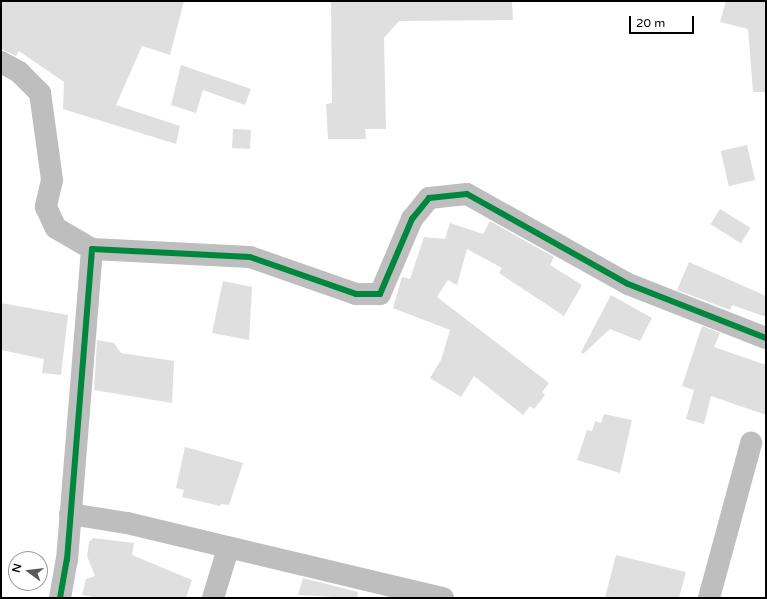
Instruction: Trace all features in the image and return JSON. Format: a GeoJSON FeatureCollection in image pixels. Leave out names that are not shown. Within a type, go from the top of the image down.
{"type":"FeatureCollection","features":[{"type":"Feature","properties":{"kind":"street"},"geometry":{"type":"LineString","coordinates":[[1,62],[19,72],[40,94],[52,180],[46,207],[56,228],[92,249],[250,257],[356,294],[380,294],[412,219],[429,198],[467,194],[628,284],[766,338]]}},
{"type":"Feature","properties":{"kind":"street"},"geometry":{"type":"LineString","coordinates":[[60,598],[70,514],[92,249]]}},
{"type":"Feature","properties":{"kind":"street"},"geometry":{"type":"LineString","coordinates":[[709,598],[751,443]]}},
{"type":"Feature","properties":{"kind":"street"},"geometry":{"type":"LineString","coordinates":[[70,514],[127,523],[398,593],[443,598]]}},
{"type":"Feature","properties":{"kind":"street"},"geometry":{"type":"LineString","coordinates":[[213,598],[228,549]]}},
{"type":"Feature","properties":{"kind":"building"},"geometry":{"type":"Polygon","coordinates":[[[1,1],[184,1],[170,55],[142,46],[116,105],[180,126],[176,144],[63,109],[64,82],[19,51],[16,56],[1,49],[1,1]]]}},
{"type":"Feature","properties":{"kind":"building"},"geometry":{"type":"Polygon","coordinates":[[[331,1],[512,1],[513,20],[399,21],[384,38],[386,129],[365,129],[366,139],[328,139],[326,104],[332,103],[331,1]]]}},
{"type":"Feature","properties":{"kind":"building"},"geometry":{"type":"Polygon","coordinates":[[[726,1],[766,1],[766,92],[753,92],[748,29],[720,22],[726,1]]]}},
{"type":"Feature","properties":{"kind":"building"},"geometry":{"type":"Polygon","coordinates":[[[181,65],[251,89],[245,105],[203,90],[196,113],[171,105],[181,65]]]}},
{"type":"Feature","properties":{"kind":"building"},"geometry":{"type":"Polygon","coordinates":[[[233,129],[251,130],[250,149],[232,148],[233,129]]]}},
{"type":"Feature","properties":{"kind":"building"},"geometry":{"type":"Polygon","coordinates":[[[747,145],[755,180],[729,186],[721,151],[747,145]]]}},
{"type":"Feature","properties":{"kind":"building"},"geometry":{"type":"Polygon","coordinates":[[[720,209],[751,228],[741,243],[710,224],[720,209]]]}},
{"type":"Feature","properties":{"kind":"building"},"geometry":{"type":"Polygon","coordinates":[[[490,221],[554,257],[550,265],[582,285],[564,316],[499,273],[502,268],[467,249],[457,285],[448,280],[437,297],[549,383],[542,392],[545,395],[534,409],[530,406],[523,415],[474,376],[461,397],[430,378],[441,360],[450,330],[393,308],[402,277],[410,279],[424,237],[445,239],[450,223],[483,234],[490,221]]]}},
{"type":"Feature","properties":{"kind":"building"},"geometry":{"type":"Polygon","coordinates":[[[689,262],[766,296],[766,317],[732,305],[730,310],[677,290],[689,262]]]}},
{"type":"Feature","properties":{"kind":"building"},"geometry":{"type":"Polygon","coordinates":[[[223,281],[252,287],[249,340],[212,333],[223,281]]]}},
{"type":"Feature","properties":{"kind":"building"},"geometry":{"type":"Polygon","coordinates":[[[611,295],[652,318],[640,341],[610,329],[583,354],[581,352],[611,295]]]}},
{"type":"Feature","properties":{"kind":"building"},"geometry":{"type":"Polygon","coordinates":[[[1,303],[68,315],[61,375],[42,373],[44,359],[1,350],[1,303]]]}},
{"type":"Feature","properties":{"kind":"building"},"geometry":{"type":"Polygon","coordinates":[[[702,326],[720,333],[714,347],[766,365],[766,415],[711,396],[704,424],[686,419],[694,390],[682,386],[702,326]]]}},
{"type":"Feature","properties":{"kind":"building"},"geometry":{"type":"Polygon","coordinates":[[[97,340],[114,343],[121,353],[174,361],[172,403],[94,390],[97,340]]]}},
{"type":"Feature","properties":{"kind":"building"},"geometry":{"type":"Polygon","coordinates":[[[604,414],[632,420],[620,473],[577,460],[587,430],[592,431],[595,421],[601,423],[604,414]]]}},
{"type":"Feature","properties":{"kind":"building"},"geometry":{"type":"Polygon","coordinates":[[[185,447],[243,463],[229,505],[221,504],[220,506],[182,497],[184,490],[176,488],[185,447]]]}},
{"type":"Feature","properties":{"kind":"building"},"geometry":{"type":"Polygon","coordinates":[[[93,538],[134,543],[132,555],[192,580],[186,598],[99,598],[82,595],[86,579],[95,576],[87,556],[89,542],[93,538]]]}},
{"type":"Feature","properties":{"kind":"building"},"geometry":{"type":"Polygon","coordinates":[[[616,555],[686,572],[679,598],[605,598],[616,555]]]}},
{"type":"Feature","properties":{"kind":"building"},"geometry":{"type":"Polygon","coordinates":[[[303,578],[358,592],[357,598],[298,595],[303,578]]]}},
{"type":"Feature","properties":{"kind":"cycle path"},"geometry":{"type":"LineString","coordinates":[[60,598],[67,560],[92,249],[250,257],[356,294],[380,294],[412,219],[429,198],[467,194],[628,284],[766,338]]}}]}
